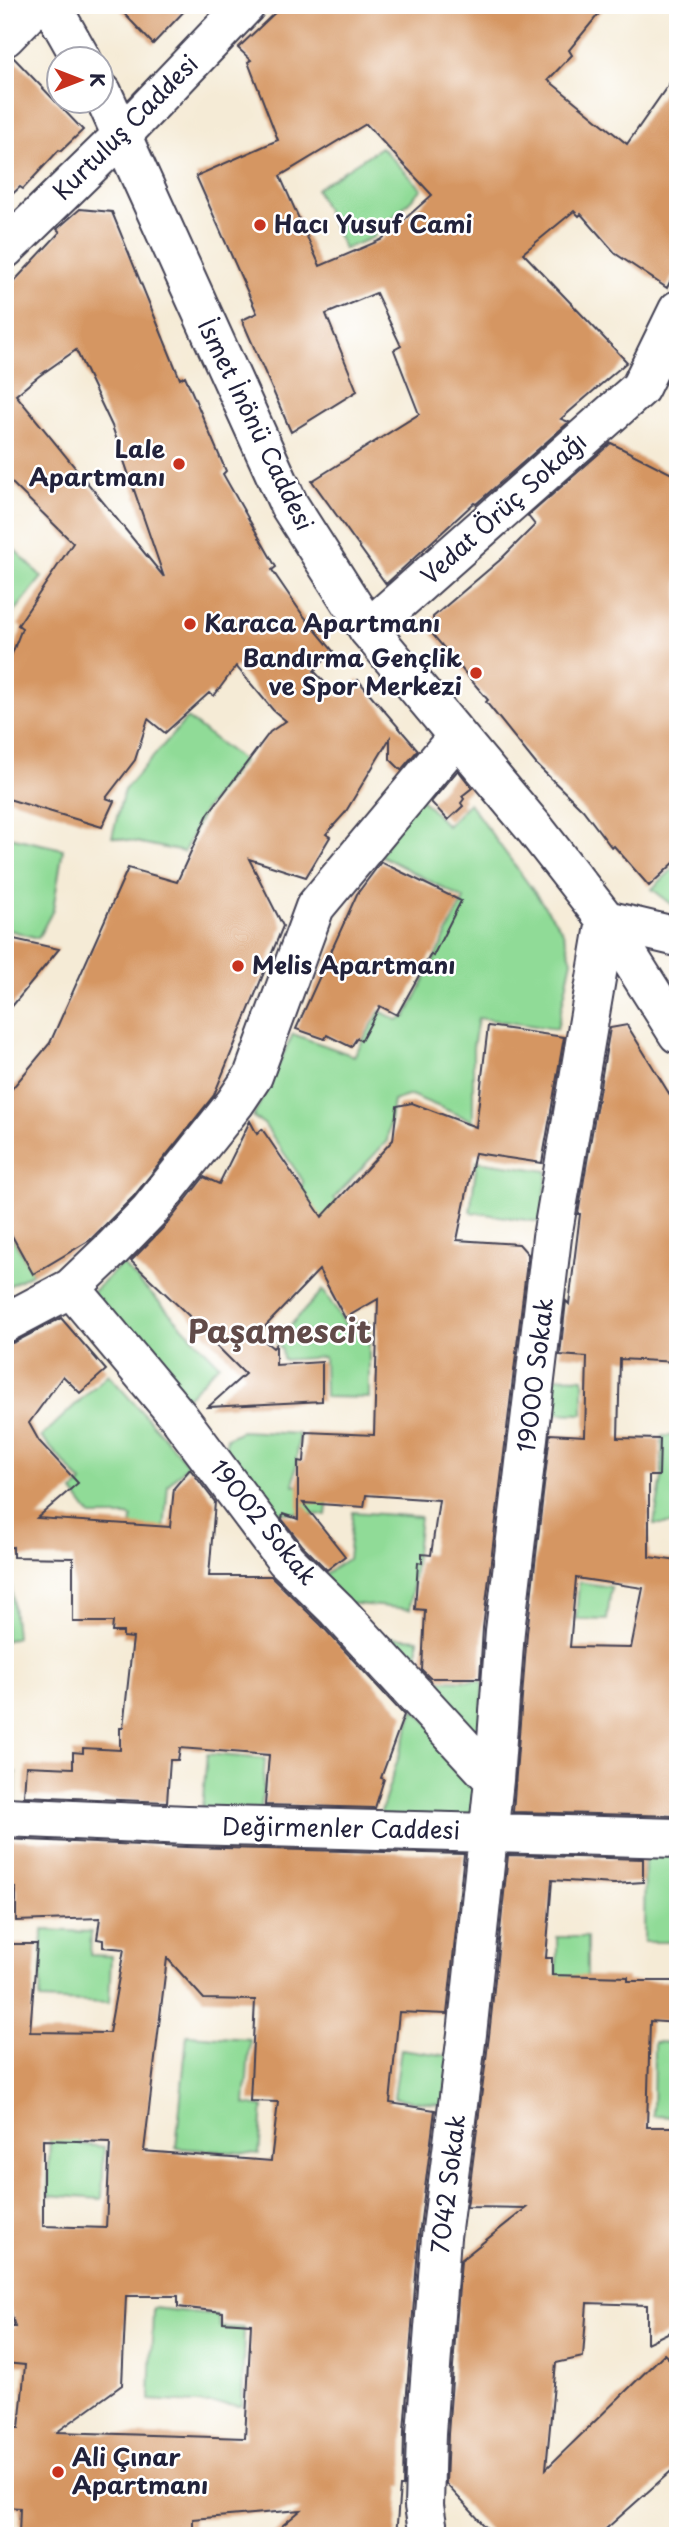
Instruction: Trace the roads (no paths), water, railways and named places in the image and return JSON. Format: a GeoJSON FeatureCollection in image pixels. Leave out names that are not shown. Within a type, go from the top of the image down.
{"type":"FeatureCollection","features":[{"type":"Feature","properties":{"kind":"street"},"geometry":{"type":"LineString","coordinates":[[5,37],[36,5]]}},
{"type":"Feature","properties":{"kind":"street"},"geometry":{"type":"LineString","coordinates":[[51,5],[74,46]]}},
{"type":"Feature","properties":{"kind":"street"},"geometry":{"type":"LineString","coordinates":[[70,5],[86,46]]}},
{"type":"Feature","properties":{"kind":"street","name":"Kurtuluş Caddesi"},"geometry":{"type":"LineString","coordinates":[[5,250],[122,135],[246,5]]}},
{"type":"Feature","properties":{"kind":"street","name":"İsmet İnönü Caddesi"},"geometry":{"type":"LineString","coordinates":[[113,116],[289,505],[368,629],[535,829],[606,920],[678,1034]]}},
{"type":"Feature","properties":{"kind":"street","name":"Vedat Örüç Sokağı"},"geometry":{"type":"LineString","coordinates":[[368,629],[640,388],[678,310]]}},
{"type":"Feature","properties":{"kind":"street"},"geometry":{"type":"LineString","coordinates":[[5,1323],[71,1288],[149,1211],[235,1103],[253,1076],[315,907],[457,737]]}},
{"type":"Feature","properties":{"kind":"street"},"geometry":{"type":"LineString","coordinates":[[606,920],[678,937]]}},
{"type":"Feature","properties":{"kind":"street","name":"19000 Sokak"},"geometry":{"type":"LineString","coordinates":[[488,1833],[505,1631],[552,1237],[606,920]]}},
{"type":"Feature","properties":{"kind":"street","name":"19002 Sokak"},"geometry":{"type":"LineString","coordinates":[[71,1288],[178,1416],[286,1560],[337,1610],[494,1780]]}},
{"type":"Feature","properties":{"kind":"street","name":"Değirmenler Caddesi"},"geometry":{"type":"LineString","coordinates":[[5,1817],[187,1825],[678,1838]]}},
{"type":"Feature","properties":{"kind":"street","name":"7042 Sokak"},"geometry":{"type":"LineString","coordinates":[[429,2536],[424,2506],[426,2433],[441,2237],[467,2034],[488,1833]]}},
{"type":"Feature","properties":{"kind":"place","name":"Hacı Yusuf Cami"},"geometry":{"type":"Point","coordinates":[260,225]}},
{"type":"Feature","properties":{"kind":"place","name":"Lale Apartmanı"},"geometry":{"type":"Point","coordinates":[179,464]}},
{"type":"Feature","properties":{"kind":"place","name":"Karaca Apartmanı"},"geometry":{"type":"Point","coordinates":[190,624]}},
{"type":"Feature","properties":{"kind":"place","name":"Bandırma Gençlik ve Spor Merkezi"},"geometry":{"type":"Point","coordinates":[476,673]}},
{"type":"Feature","properties":{"kind":"place","name":"Melis Apartmanı"},"geometry":{"type":"Point","coordinates":[238,966]}},
{"type":"Feature","properties":{"kind":"place","name":"Ali Çınar Apartmanı"},"geometry":{"type":"Point","coordinates":[58,2472]}},
{"type":"Feature","properties":{"kind":"district","name":"Paşamescit"},"geometry":{"type":"Point","coordinates":[280,1332]}}]}
